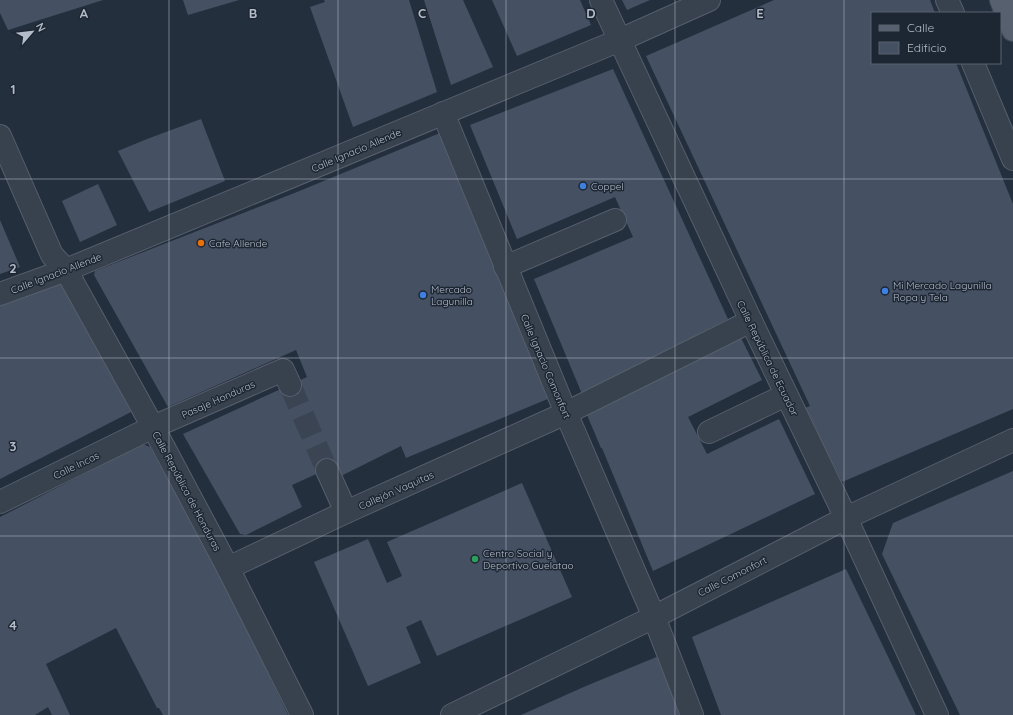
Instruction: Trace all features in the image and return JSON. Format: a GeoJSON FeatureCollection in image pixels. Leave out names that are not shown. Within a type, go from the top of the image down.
{"type":"FeatureCollection","features":[{"type":"Feature","properties":{"kind":"main road"},"geometry":{"type":"LineString","coordinates":[[1001,0],[1013,30]]}},
{"type":"Feature","properties":{"kind":"street","name":"Calle República de Ecuador"},"geometry":{"type":"LineString","coordinates":[[601,0],[750,321],[846,518],[937,715]]}},
{"type":"Feature","properties":{"kind":"street","name":"Calle Ignacio Allende"},"geometry":{"type":"LineString","coordinates":[[0,294],[66,270],[620,40],[709,0]]}},
{"type":"Feature","properties":{"kind":"street"},"geometry":{"type":"LineString","coordinates":[[947,0],[953,12]]}},
{"type":"Feature","properties":{"kind":"street"},"geometry":{"type":"LineString","coordinates":[[973,64],[1013,159]]}},
{"type":"Feature","properties":{"kind":"street","name":"Calle Ignacio Comonfort"},"geometry":{"type":"LineString","coordinates":[[443,113],[566,413],[654,616],[692,715]]}},
{"type":"Feature","properties":{"kind":"street","name":"Calle República de Honduras"},"geometry":{"type":"LineString","coordinates":[[0,136],[52,254],[66,270],[153,428],[228,568],[302,715]]}},
{"type":"Feature","properties":{"kind":"street"},"geometry":{"type":"LineString","coordinates":[[505,267],[615,220]]}},
{"type":"Feature","properties":{"kind":"street","name":"Callejón Vaquitas"},"geometry":{"type":"LineString","coordinates":[[228,568],[346,512],[566,413],[750,321]]}},
{"type":"Feature","properties":{"kind":"street","name":"Pasaje Honduras"},"geometry":{"type":"LineString","coordinates":[[153,428],[287,378]]}},
{"type":"Feature","properties":{"kind":"street"},"geometry":{"type":"LineString","coordinates":[[709,432],[786,395]]}},
{"type":"Feature","properties":{"kind":"street","name":"Calle Incas"},"geometry":{"type":"LineString","coordinates":[[0,502],[153,428]]}},
{"type":"Feature","properties":{"kind":"street","name":"Calle Comonfort"},"geometry":{"type":"LineString","coordinates":[[452,715],[654,616],[846,518],[1013,440]]}},
{"type":"Feature","properties":{"kind":"street"},"geometry":{"type":"LineString","coordinates":[[327,470],[346,512]]}},
{"type":"Feature","properties":{"kind":"building"},"geometry":{"type":"Polygon","coordinates":[[[0,0],[103,0],[8,30],[0,13],[0,0]]]}},
{"type":"Feature","properties":{"kind":"building"},"geometry":{"type":"Polygon","coordinates":[[[183,0],[239,0],[188,15],[183,0]]]}},
{"type":"Feature","properties":{"kind":"building"},"geometry":{"type":"Polygon","coordinates":[[[324,0],[409,0],[437,92],[353,127],[310,7],[325,2],[324,0]]]}},
{"type":"Feature","properties":{"kind":"building"},"geometry":{"type":"Polygon","coordinates":[[[424,0],[463,0],[493,67],[451,85],[424,0]]]}},
{"type":"Feature","properties":{"kind":"building"},"geometry":{"type":"Polygon","coordinates":[[[492,0],[580,0],[591,25],[517,56],[492,0]]]}},
{"type":"Feature","properties":{"kind":"building"},"geometry":{"type":"Polygon","coordinates":[[[622,0],[650,0],[627,10],[622,0]]]}},
{"type":"Feature","properties":{"kind":"building","name":"Mi Mercado Lagunilla Ropa y Tela"},"geometry":{"type":"Polygon","coordinates":[[[774,0],[930,0],[935,12],[871,12],[871,64],[956,64],[1013,204],[1013,409],[842,482],[805,408],[810,406],[646,56],[774,0]]]}},
{"type":"Feature","properties":{"kind":"building"},"geometry":{"type":"Polygon","coordinates":[[[613,69],[728,319],[582,394],[534,279],[633,237],[615,197],[517,239],[470,125],[613,69]]]}},
{"type":"Feature","properties":{"kind":"building"},"geometry":{"type":"Polygon","coordinates":[[[201,119],[225,181],[149,212],[118,151],[201,119]]]}},
{"type":"Feature","properties":{"kind":"building"},"geometry":{"type":"Polygon","coordinates":[[[440,133],[550,398],[406,458],[401,446],[341,476],[336,465],[292,485],[302,507],[246,535],[240,534],[183,434],[307,377],[296,350],[168,407],[94,275],[95,271],[297,192],[440,133]]]}},
{"type":"Feature","properties":{"kind":"building"},"geometry":{"type":"Polygon","coordinates":[[[98,184],[117,225],[80,242],[62,201],[98,184]]]}},
{"type":"Feature","properties":{"kind":"building"},"geometry":{"type":"Polygon","coordinates":[[[0,220],[20,267],[0,274],[0,220]]]}},
{"type":"Feature","properties":{"kind":"building"},"geometry":{"type":"Polygon","coordinates":[[[65,282],[131,412],[0,479],[0,306],[65,282]]]}},
{"type":"Feature","properties":{"kind":"building"},"geometry":{"type":"Polygon","coordinates":[[[740,336],[762,380],[688,417],[707,454],[779,419],[815,494],[653,571],[587,415],[740,336]]]}},
{"type":"Feature","properties":{"kind":"building"},"geometry":{"type":"Polygon","coordinates":[[[143,444],[150,447],[222,577],[288,715],[163,715],[159,708],[157,708],[116,628],[46,664],[70,715],[52,715],[48,707],[35,715],[0,715],[0,517],[143,444]]]}},
{"type":"Feature","properties":{"kind":"building"},"geometry":{"type":"Polygon","coordinates":[[[1013,471],[1013,715],[960,715],[882,554],[893,523],[1013,471]]]}},
{"type":"Feature","properties":{"kind":"building","name":"Centro Social y Deportivo Guelatao"},"geometry":{"type":"Polygon","coordinates":[[[522,483],[572,597],[437,656],[421,620],[406,627],[421,663],[368,686],[314,562],[368,539],[387,583],[402,576],[387,542],[522,483]]]}},
{"type":"Feature","properties":{"kind":"building"},"geometry":{"type":"Polygon","coordinates":[[[846,569],[916,715],[721,715],[692,637],[846,569]]]}},
{"type":"Feature","properties":{"kind":"building"},"geometry":{"type":"Polygon","coordinates":[[[659,656],[682,715],[521,715],[586,686],[659,656]]]}},
{"type":"Feature","properties":{"kind":"tunnel"},"geometry":{"type":"LineString","coordinates":[[290,385],[327,470]]}},
{"type":"Feature","properties":{"kind":"place","name":"Coppel"},"geometry":{"type":"Point","coordinates":[583,186]}},
{"type":"Feature","properties":{"kind":"place","name":"Cafe Allende"},"geometry":{"type":"Point","coordinates":[201,243]}},
{"type":"Feature","properties":{"kind":"place","name":"Mi Mercado Lagunilla Ropa y Tela"},"geometry":{"type":"Point","coordinates":[885,291]}},
{"type":"Feature","properties":{"kind":"place","name":"Mercado Lagunilla"},"geometry":{"type":"Point","coordinates":[423,295]}},
{"type":"Feature","properties":{"kind":"place","name":"Centro Social y Deportivo Guelatao"},"geometry":{"type":"Point","coordinates":[475,559]}}]}
